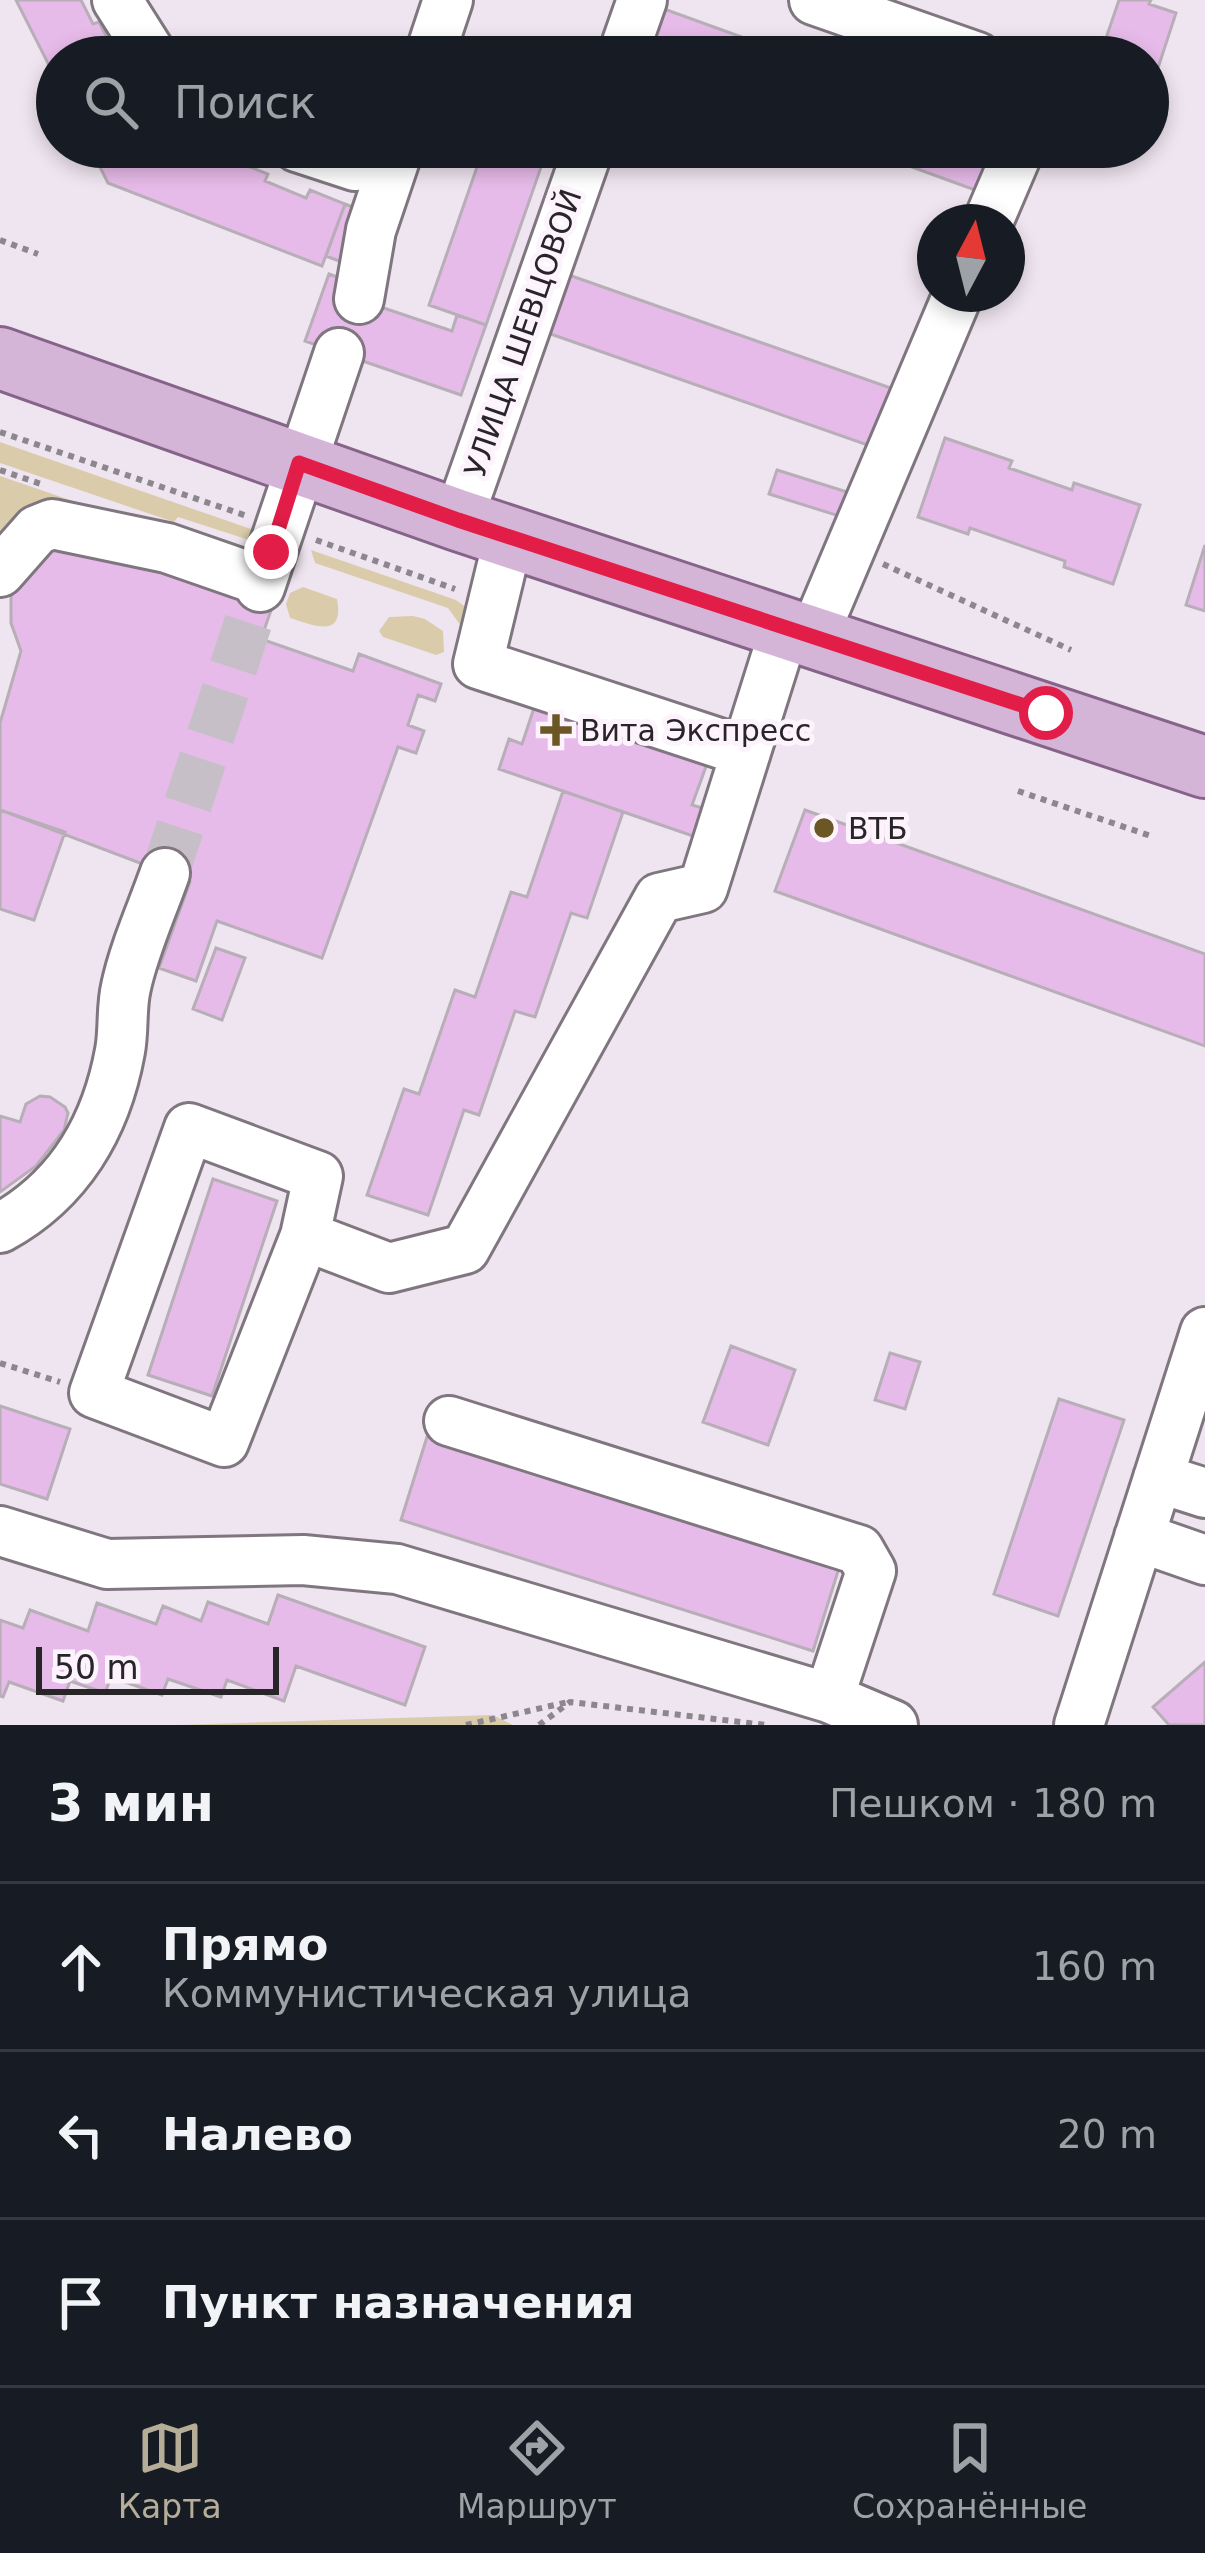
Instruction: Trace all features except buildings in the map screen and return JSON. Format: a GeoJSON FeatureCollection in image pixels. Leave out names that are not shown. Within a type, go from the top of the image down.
{"type":"FeatureCollection","features":[{"type":"Feature","properties":{"kind":"main road"},"geometry":{"type":"LineString","coordinates":[[0,358],[483,528],[1205,767]]}},
{"type":"Feature","properties":{"kind":"street"},"geometry":{"type":"LineString","coordinates":[[117,0],[140,36]]}},
{"type":"Feature","properties":{"kind":"street"},"geometry":{"type":"LineString","coordinates":[[436,36],[448,0]]}},
{"type":"Feature","properties":{"kind":"street"},"geometry":{"type":"LineString","coordinates":[[629,36],[642,0]]}},
{"type":"Feature","properties":{"kind":"street"},"geometry":{"type":"LineString","coordinates":[[814,0],[917,36]]}},
{"type":"Feature","properties":{"kind":"street"},"geometry":{"type":"LineString","coordinates":[[358,299],[371,230],[392,168]]}},
{"type":"Feature","properties":{"kind":"street","name":"УЛИЦА ШЕВЦОВОЙ"},"geometry":{"type":"LineString","coordinates":[[583,168],[483,528],[478,664],[746,752]]}},
{"type":"Feature","properties":{"kind":"street"},"geometry":{"type":"LineString","coordinates":[[996,204],[1011,168]]}},
{"type":"Feature","properties":{"kind":"street"},"geometry":{"type":"LineString","coordinates":[[305,1236],[388,1268],[465,1249],[659,898],[703,888],[746,752],[799,633],[850,549],[950,312]]}},
{"type":"Feature","properties":{"kind":"street"},"geometry":{"type":"LineString","coordinates":[[0,572],[37,530],[52,524],[167,548],[261,584],[339,353]]}},
{"type":"Feature","properties":{"kind":"street"},"geometry":{"type":"LineString","coordinates":[[0,1228],[32,1210],[73,1170],[94,1129],[120,1053],[126,987],[164,873]]}},
{"type":"Feature","properties":{"kind":"street"},"geometry":{"type":"LineString","coordinates":[[189,1128],[318,1177],[305,1236],[224,1442],[94,1393],[189,1128]]}},
{"type":"Feature","properties":{"kind":"street"},"geometry":{"type":"LineString","coordinates":[[1079,1725],[1205,1332]]}},
{"type":"Feature","properties":{"kind":"street"},"geometry":{"type":"LineString","coordinates":[[449,1421],[859,1550],[872,1570],[829,1697]]}},
{"type":"Feature","properties":{"kind":"street"},"geometry":{"type":"LineString","coordinates":[[1158,1478],[1205,1493]]}},
{"type":"Feature","properties":{"kind":"street"},"geometry":{"type":"LineString","coordinates":[[0,1531],[107,1564],[303,1560],[397,1569],[829,1697],[893,1725]]}},
{"type":"Feature","properties":{"kind":"street"},"geometry":{"type":"LineString","coordinates":[[1139,1537],[1205,1560]]}},
{"type":"Feature","properties":{"kind":"path"},"geometry":{"type":"LineString","coordinates":[[0,240],[38,254]]}},
{"type":"Feature","properties":{"kind":"path"},"geometry":{"type":"LineString","coordinates":[[0,432],[455,589]]}},
{"type":"Feature","properties":{"kind":"path"},"geometry":{"type":"LineString","coordinates":[[850,549],[1071,650]]}},
{"type":"Feature","properties":{"kind":"path"},"geometry":{"type":"LineString","coordinates":[[1018,790],[1151,836]]}},
{"type":"Feature","properties":{"kind":"path"},"geometry":{"type":"LineString","coordinates":[[0,1364],[94,1393]]}},
{"type":"Feature","properties":{"kind":"path"},"geometry":{"type":"LineString","coordinates":[[466,1725],[570,1702],[766,1725]]}},
{"type":"Feature","properties":{"kind":"path"},"geometry":{"type":"LineString","coordinates":[[539,1725],[570,1702]]}},
{"type":"Feature","properties":{"kind":"shaded area"},"geometry":{"type":"Polygon","coordinates":[[[0,442],[271,536],[261,544],[178,517],[174,522],[0,463],[0,442]]]}},
{"type":"Feature","properties":{"kind":"shaded area"},"geometry":{"type":"Polygon","coordinates":[[[0,476],[169,534],[0,548],[0,476]]]}},
{"type":"Feature","properties":{"kind":"shaded area"},"geometry":{"type":"Polygon","coordinates":[[[311,550],[456,600],[471,611],[466,633],[448,608],[315,563],[311,550]]]}},
{"type":"Feature","properties":{"kind":"shaded area"},"geometry":{"type":"Polygon","coordinates":[[[303,587],[337,599],[332,625],[290,618],[286,604],[290,593],[303,587]]]}},
{"type":"Feature","properties":{"kind":"shaded area"},"geometry":{"type":"Polygon","coordinates":[[[413,616],[443,631],[444,652],[436,655],[383,637],[379,631],[389,617],[413,616]]]}},
{"type":"Feature","properties":{"kind":"shaded area"},"geometry":{"type":"Polygon","coordinates":[[[493,1715],[513,1725],[178,1725],[493,1715]]]}},
{"type":"Feature","properties":{"kind":"tunnel"},"geometry":{"type":"LineString","coordinates":[[165,873],[260,587]]}},
{"type":"Feature","properties":{"kind":"place","name":"Вита Экспресс"},"geometry":{"type":"Point","coordinates":[556,730]}},
{"type":"Feature","properties":{"kind":"place","name":"ВТБ"},"geometry":{"type":"Point","coordinates":[824,828]}},
{"type":"Feature","properties":{"kind":"route"},"geometry":{"type":"LineString","coordinates":[[271,552],[299,463],[1046,713]]}}]}
